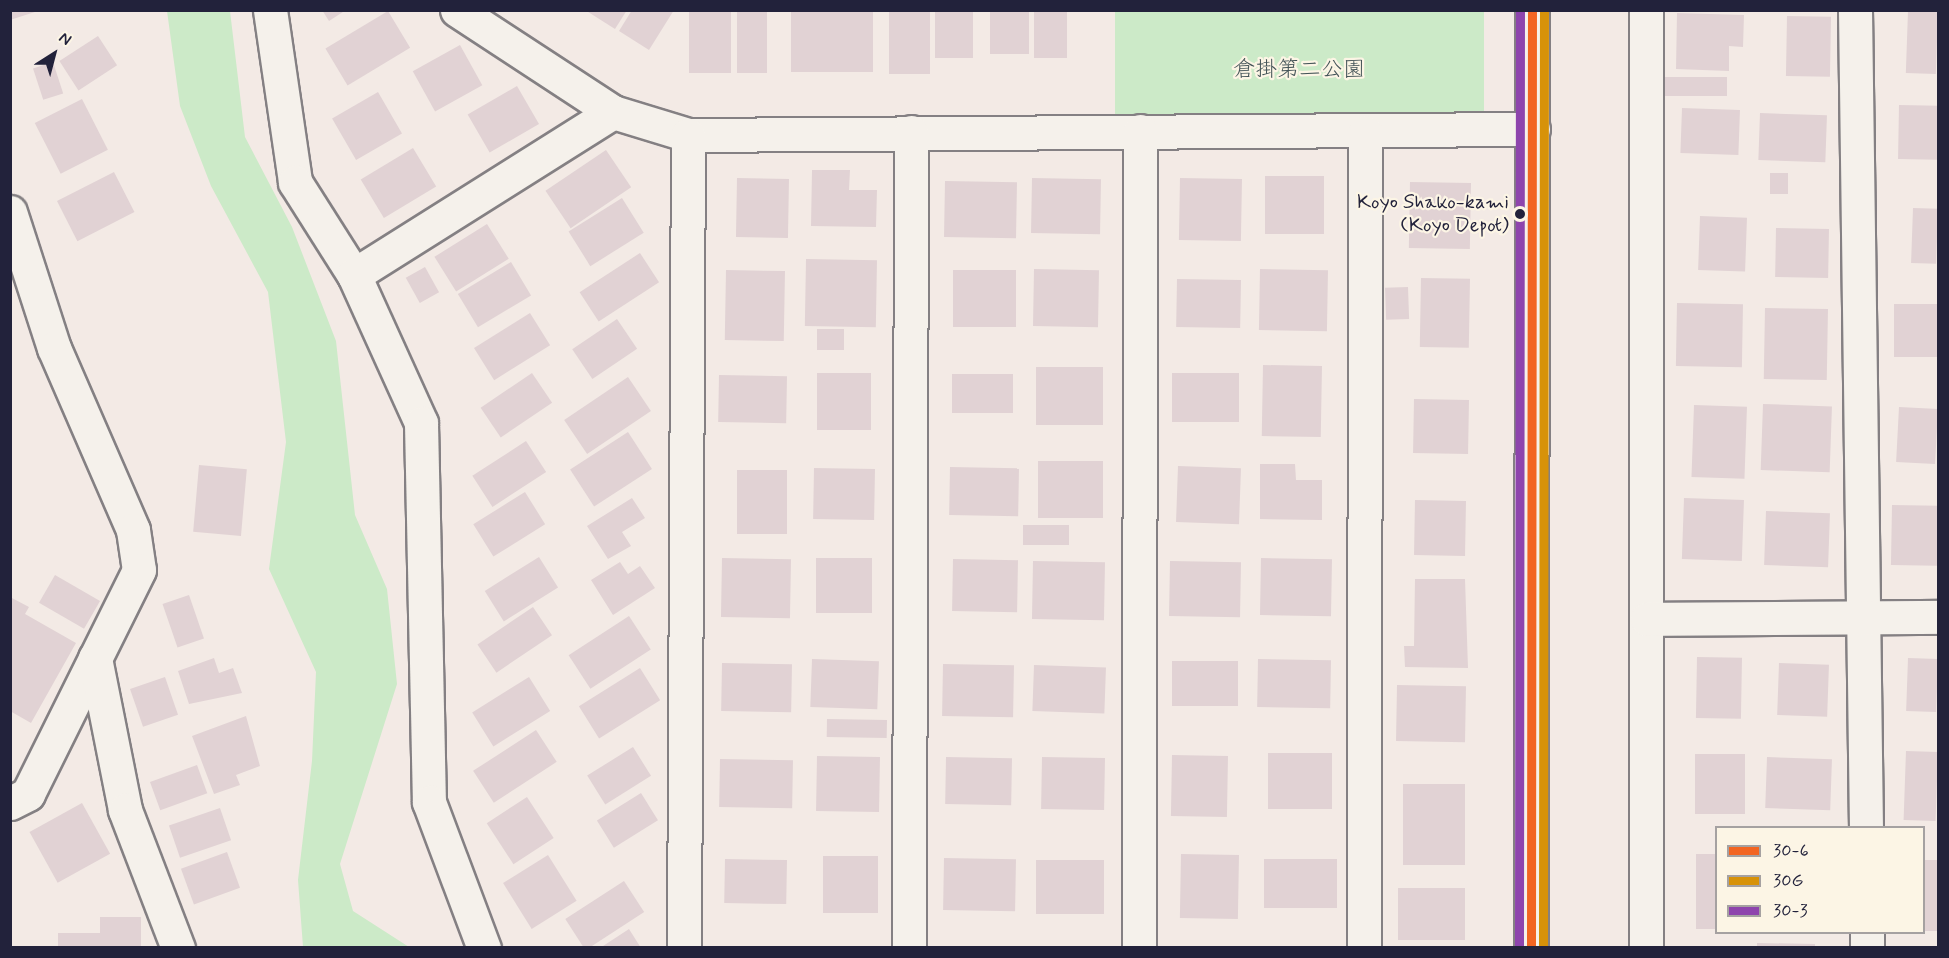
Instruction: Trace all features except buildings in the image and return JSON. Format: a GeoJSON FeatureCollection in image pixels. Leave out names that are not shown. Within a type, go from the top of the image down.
{"type":"FeatureCollection","features":[{"type":"Feature","properties":{"kind":"street"},"geometry":{"type":"LineString","coordinates":[[270,10],[295,182],[354,275],[421,423],[429,801],[484,948]]}},
{"type":"Feature","properties":{"kind":"street"},"geometry":{"type":"LineString","coordinates":[[457,10],[613,112],[688,135],[911,132],[1365,132],[1533,129]]}},
{"type":"Feature","properties":{"kind":"street"},"geometry":{"type":"LineString","coordinates":[[1531,948],[1532,10]]}},
{"type":"Feature","properties":{"kind":"street"},"geometry":{"type":"LineString","coordinates":[[1646,10],[1646,948]]}},
{"type":"Feature","properties":{"kind":"street"},"geometry":{"type":"LineString","coordinates":[[1855,10],[1865,618],[1866,826]]}},
{"type":"Feature","properties":{"kind":"street"},"geometry":{"type":"LineString","coordinates":[[354,275],[613,112]]}},
{"type":"Feature","properties":{"kind":"street"},"geometry":{"type":"LineString","coordinates":[[1139,948],[1140,131]]}},
{"type":"Feature","properties":{"kind":"street"},"geometry":{"type":"LineString","coordinates":[[909,948],[911,132]]}},
{"type":"Feature","properties":{"kind":"street"},"geometry":{"type":"LineString","coordinates":[[1364,948],[1365,132]]}},
{"type":"Feature","properties":{"kind":"street"},"geometry":{"type":"LineString","coordinates":[[684,948],[688,135]]}},
{"type":"Feature","properties":{"kind":"street"},"geometry":{"type":"LineString","coordinates":[[10,212],[54,348],[133,530],[139,570],[28,794],[10,803]]}},
{"type":"Feature","properties":{"kind":"street"},"geometry":{"type":"LineString","coordinates":[[1647,619],[1938,617]]}},
{"type":"Feature","properties":{"kind":"street"},"geometry":{"type":"LineString","coordinates":[[95,658],[125,810],[178,948]]}},
{"type":"Feature","properties":{"kind":"green space"},"geometry":{"type":"Polygon","coordinates":[[[167,11],[230,11],[245,137],[292,227],[336,341],[355,515],[387,589],[397,684],[340,864],[353,911],[409,947],[303,947],[298,880],[312,761],[316,672],[269,569],[286,442],[268,292],[211,186],[180,106],[167,11]]]}},
{"type":"Feature","properties":{"kind":"green space","name":"倉掛第二公園"},"geometry":{"type":"Polygon","coordinates":[[[1115,11],[1484,11],[1484,131],[1115,131],[1115,11]]]}},
{"type":"Feature","properties":{"kind":"transit line","name":"30-3"},"geometry":{"type":"LineString","coordinates":[[1519,948],[1520,10]]}},
{"type":"Feature","properties":{"kind":"transit line","name":"30-6"},"geometry":{"type":"LineString","coordinates":[[1531,948],[1532,10]]}},
{"type":"Feature","properties":{"kind":"transit line","name":"30G"},"geometry":{"type":"LineString","coordinates":[[1543,948],[1544,10]]}},
{"type":"Feature","properties":{"kind":"place","name":"Koyo Shako-kami (Koyo Depot)"},"geometry":{"type":"Point","coordinates":[1520,214]}}]}
